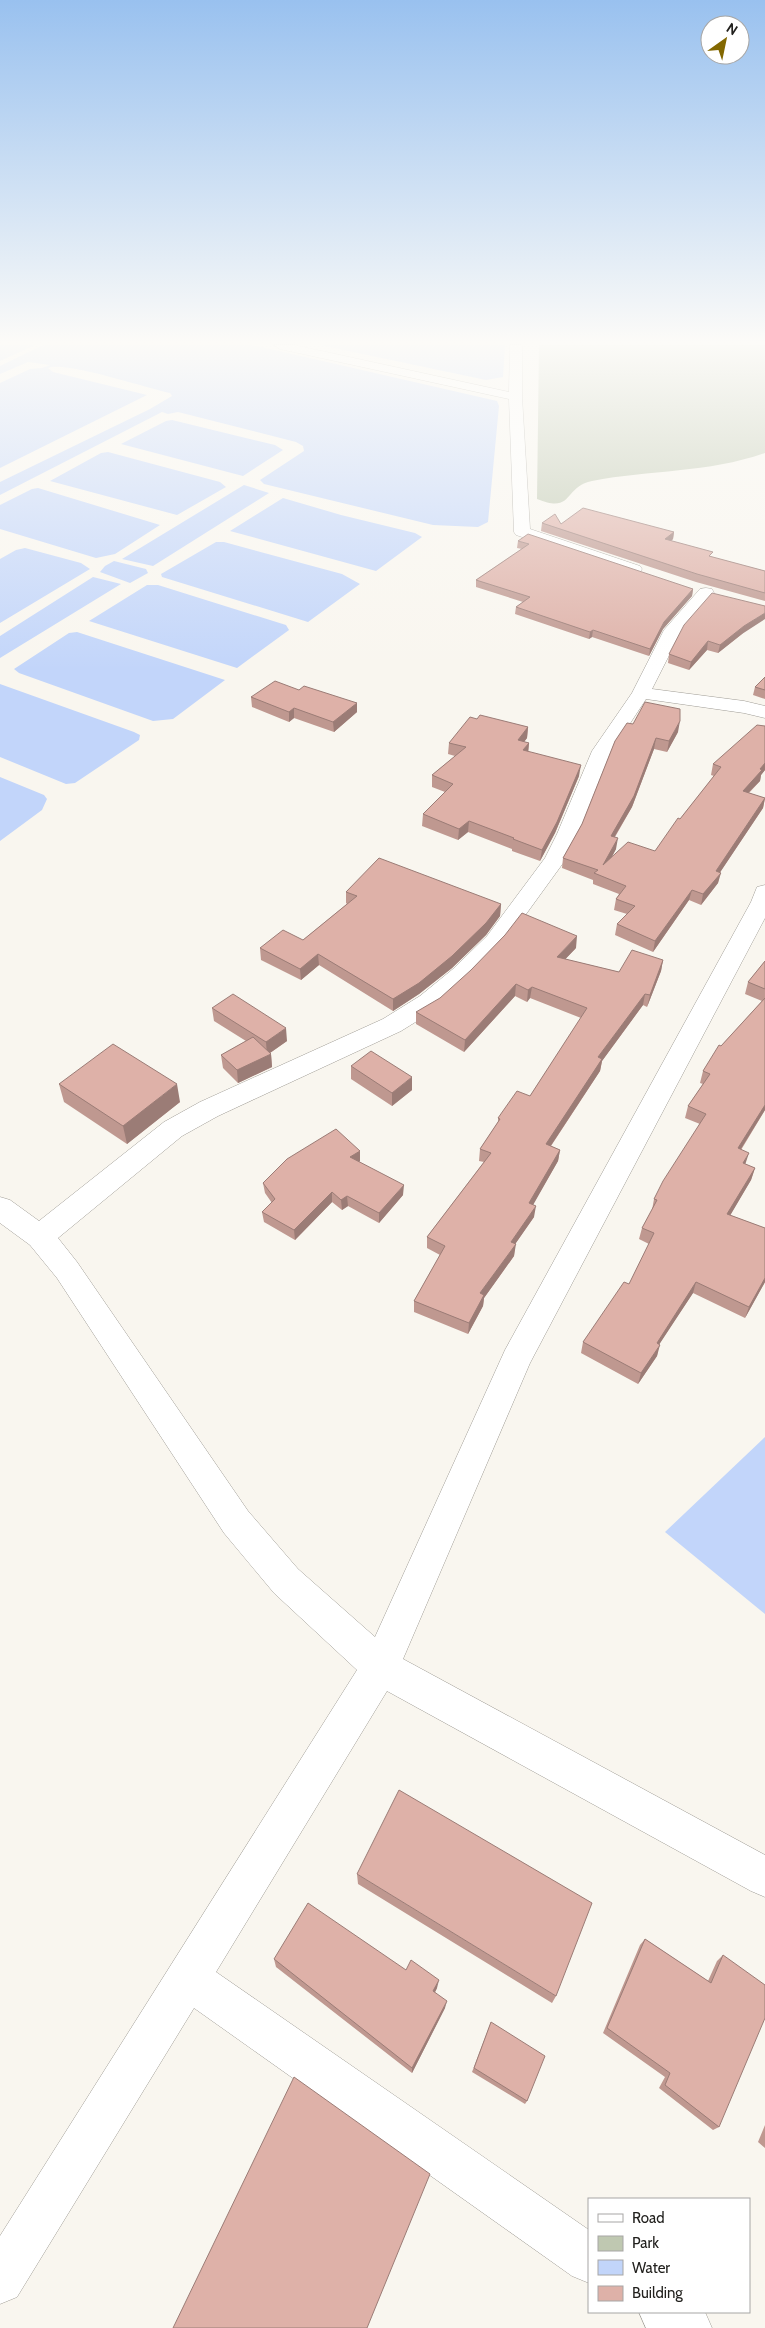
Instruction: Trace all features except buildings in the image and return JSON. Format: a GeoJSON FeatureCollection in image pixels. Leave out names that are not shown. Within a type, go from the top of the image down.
{"type":"FeatureCollection","features":[{"type":"Feature","properties":{"kind":"street"},"geometry":{"type":"LineString","coordinates":[[518,454],[522,532],[652,576]]}},
{"type":"Feature","properties":{"kind":"street"},"geometry":{"type":"LineString","coordinates":[[40,1237],[173,1129],[209,1109],[392,1025],[429,1002],[461,975],[495,941],[554,859],[568,834],[602,751],[641,693],[673,630],[706,592]]}},
{"type":"Feature","properties":{"kind":"street"},"geometry":{"type":"LineString","coordinates":[[641,693],[744,707],[765,712]]}},
{"type":"Feature","properties":{"kind":"street"},"geometry":{"type":"LineString","coordinates":[[0,2280],[381,1667],[516,1358],[762,902],[765,892]]}},
{"type":"Feature","properties":{"kind":"street"},"geometry":{"type":"LineString","coordinates":[[0,1208],[40,1237],[67,1270],[236,1522],[286,1581],[381,1667],[765,1877]]}},
{"type":"Feature","properties":{"kind":"street"},"geometry":{"type":"LineString","coordinates":[[188,1978],[588,2258]]}},
{"type":"Feature","properties":{"kind":"street"},"geometry":{"type":"LineString","coordinates":[[665,2313],[687,2328]]}},
{"type":"Feature","properties":{"kind":"green space"},"geometry":{"type":"Polygon","coordinates":[[[538,454],[763,454],[701,468],[592,481],[576,488],[567,498],[557,503],[549,503],[537,499],[538,454]]]}},
{"type":"Feature","properties":{"kind":"water"},"geometry":{"type":"Polygon","coordinates":[[[0,454],[29,454],[0,468],[0,454]]]}},
{"type":"Feature","properties":{"kind":"water"},"geometry":{"type":"Polygon","coordinates":[[[58,454],[81,454],[0,495],[0,482],[58,454]]]}},
{"type":"Feature","properties":{"kind":"water"},"geometry":{"type":"Polygon","coordinates":[[[100,454],[114,454],[220,482],[226,487],[177,515],[50,481],[100,454]]]}},
{"type":"Feature","properties":{"kind":"water"},"geometry":{"type":"Polygon","coordinates":[[[158,454],[277,454],[243,476],[158,454]]]}},
{"type":"Feature","properties":{"kind":"water"},"geometry":{"type":"Polygon","coordinates":[[[300,454],[494,454],[488,522],[478,527],[433,525],[264,484],[260,480],[300,454]]]}},
{"type":"Feature","properties":{"kind":"water"},"geometry":{"type":"Polygon","coordinates":[[[244,485],[269,493],[153,566],[122,559],[244,485]]]}},
{"type":"Feature","properties":{"kind":"water"},"geometry":{"type":"Polygon","coordinates":[[[38,488],[160,525],[115,554],[96,558],[0,529],[0,505],[32,489],[38,488]]]}},
{"type":"Feature","properties":{"kind":"water"},"geometry":{"type":"Polygon","coordinates":[[[283,498],[341,515],[415,533],[422,537],[376,571],[230,531],[283,498]]]}},
{"type":"Feature","properties":{"kind":"water"},"geometry":{"type":"Polygon","coordinates":[[[216,542],[224,542],[342,574],[360,584],[308,622],[162,577],[161,574],[216,542]]]}},
{"type":"Feature","properties":{"kind":"water"},"geometry":{"type":"Polygon","coordinates":[[[25,548],[81,563],[90,569],[0,623],[0,559],[16,550],[25,548]]]}},
{"type":"Feature","properties":{"kind":"water"},"geometry":{"type":"Polygon","coordinates":[[[114,561],[146,569],[148,573],[130,583],[100,572],[105,566],[114,561]]]}},
{"type":"Feature","properties":{"kind":"water"},"geometry":{"type":"Polygon","coordinates":[[[93,577],[121,584],[0,658],[0,636],[93,577]]]}},
{"type":"Feature","properties":{"kind":"water"},"geometry":{"type":"Polygon","coordinates":[[[147,585],[158,585],[286,625],[289,630],[237,668],[89,621],[147,585]]]}},
{"type":"Feature","properties":{"kind":"water"},"geometry":{"type":"Polygon","coordinates":[[[77,632],[225,680],[173,719],[153,721],[19,673],[14,669],[69,633],[77,632]]]}},
{"type":"Feature","properties":{"kind":"water"},"geometry":{"type":"Polygon","coordinates":[[[0,684],[134,732],[140,735],[139,740],[75,783],[66,784],[0,757],[0,684]]]}},
{"type":"Feature","properties":{"kind":"water"},"geometry":{"type":"Polygon","coordinates":[[[0,777],[44,795],[47,799],[42,810],[0,841],[0,777]]]}},
{"type":"Feature","properties":{"kind":"water"},"geometry":{"type":"Polygon","coordinates":[[[765,1437],[765,1614],[665,1532],[765,1437]]]}}]}
